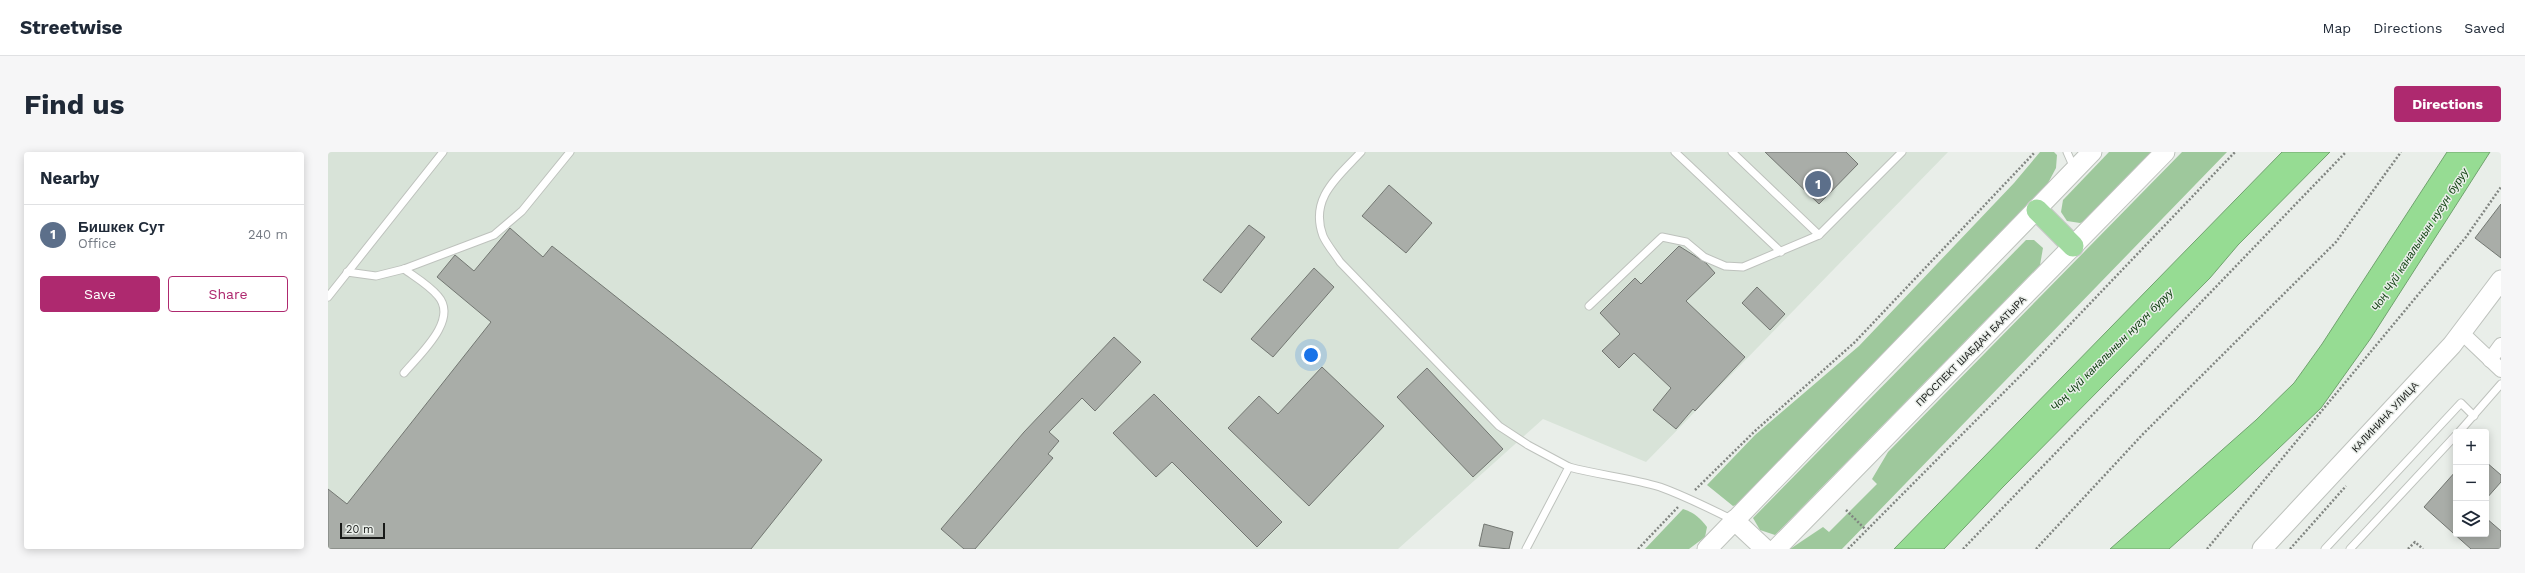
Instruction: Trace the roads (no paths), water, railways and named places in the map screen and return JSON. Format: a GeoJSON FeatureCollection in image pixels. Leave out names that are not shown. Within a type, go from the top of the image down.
{"type":"FeatureCollection","features":[{"type":"Feature","properties":{"kind":"main road"},"geometry":{"type":"LineString","coordinates":[[1707,549],[2092,152]]}},
{"type":"Feature","properties":{"kind":"main road","name":"ПРОСПЕКТ ШАБДАН БААТЫРА"},"geometry":{"type":"LineString","coordinates":[[1776,549],[2165,152]]}},
{"type":"Feature","properties":{"kind":"main road"},"geometry":{"type":"LineString","coordinates":[[2037,210],[2073,246]]}},
{"type":"Feature","properties":{"kind":"main road","name":"КАЛИНИНА УЛИЦА"},"geometry":{"type":"LineString","coordinates":[[2262,549],[2452,345],[2501,280]]}},
{"type":"Feature","properties":{"kind":"main road"},"geometry":{"type":"LineString","coordinates":[[1734,520],[1765,549]]}},
{"type":"Feature","properties":{"kind":"street"},"geometry":{"type":"LineString","coordinates":[[2461,332],[2501,370]]}},
{"type":"Feature","properties":{"kind":"street"},"geometry":{"type":"LineString","coordinates":[[2490,360],[2501,345]]}},
{"type":"Feature","properties":{"kind":"lane"},"geometry":{"type":"LineString","coordinates":[[328,297],[443,152]]}},
{"type":"Feature","properties":{"kind":"lane"},"geometry":{"type":"LineString","coordinates":[[347,272],[376,276],[404,269],[494,235],[522,211],[570,152]]}},
{"type":"Feature","properties":{"kind":"lane"},"geometry":{"type":"LineString","coordinates":[[1361,152],[1325,191],[1320,222],[1324,237],[1340,262],[1499,426],[1534,449],[1569,467],[1601,476],[1659,487],[1687,497],[1734,520]]}},
{"type":"Feature","properties":{"kind":"lane"},"geometry":{"type":"LineString","coordinates":[[1675,152],[1781,252]]}},
{"type":"Feature","properties":{"kind":"lane"},"geometry":{"type":"LineString","coordinates":[[1732,152],[1819,235]]}},
{"type":"Feature","properties":{"kind":"lane"},"geometry":{"type":"LineString","coordinates":[[1589,306],[1662,237],[1686,242],[1704,257],[1725,266],[1743,267],[1819,235],[1902,152]]}},
{"type":"Feature","properties":{"kind":"lane"},"geometry":{"type":"LineString","coordinates":[[2067,152],[2075,170]]}},
{"type":"Feature","properties":{"kind":"lane"},"geometry":{"type":"LineString","coordinates":[[404,269],[438,295],[444,305],[444,317],[440,330],[404,373]]}},
{"type":"Feature","properties":{"kind":"lane"},"geometry":{"type":"LineString","coordinates":[[2462,429],[2501,384]]}},
{"type":"Feature","properties":{"kind":"lane"},"geometry":{"type":"LineString","coordinates":[[2326,549],[2461,403],[2474,416]]}},
{"type":"Feature","properties":{"kind":"lane"},"geometry":{"type":"LineString","coordinates":[[2350,549],[2453,438]]}},
{"type":"Feature","properties":{"kind":"lane"},"geometry":{"type":"LineString","coordinates":[[1526,549],[1569,467]]}},
{"type":"Feature","properties":{"kind":"water","name":"Чоң Чүй каналынын нугун буруу"},"geometry":{"type":"Polygon","coordinates":[[[2282,152],[2330,152],[2238,245],[2210,278],[2003,487],[1944,549],[1894,549],[2282,152]]]}},
{"type":"Feature","properties":{"kind":"water","name":"Чоң Чүй каналынын нугун буруу"},"geometry":{"type":"Polygon","coordinates":[[[2447,152],[2490,152],[2371,338],[2321,408],[2235,490],[2169,549],[2110,549],[2256,420],[2294,383],[2322,344],[2447,152]]]}},
{"type":"Feature","properties":{"kind":"place","name":"Бишкек Сут"},"geometry":{"type":"Point","coordinates":[1818,184]}}]}
